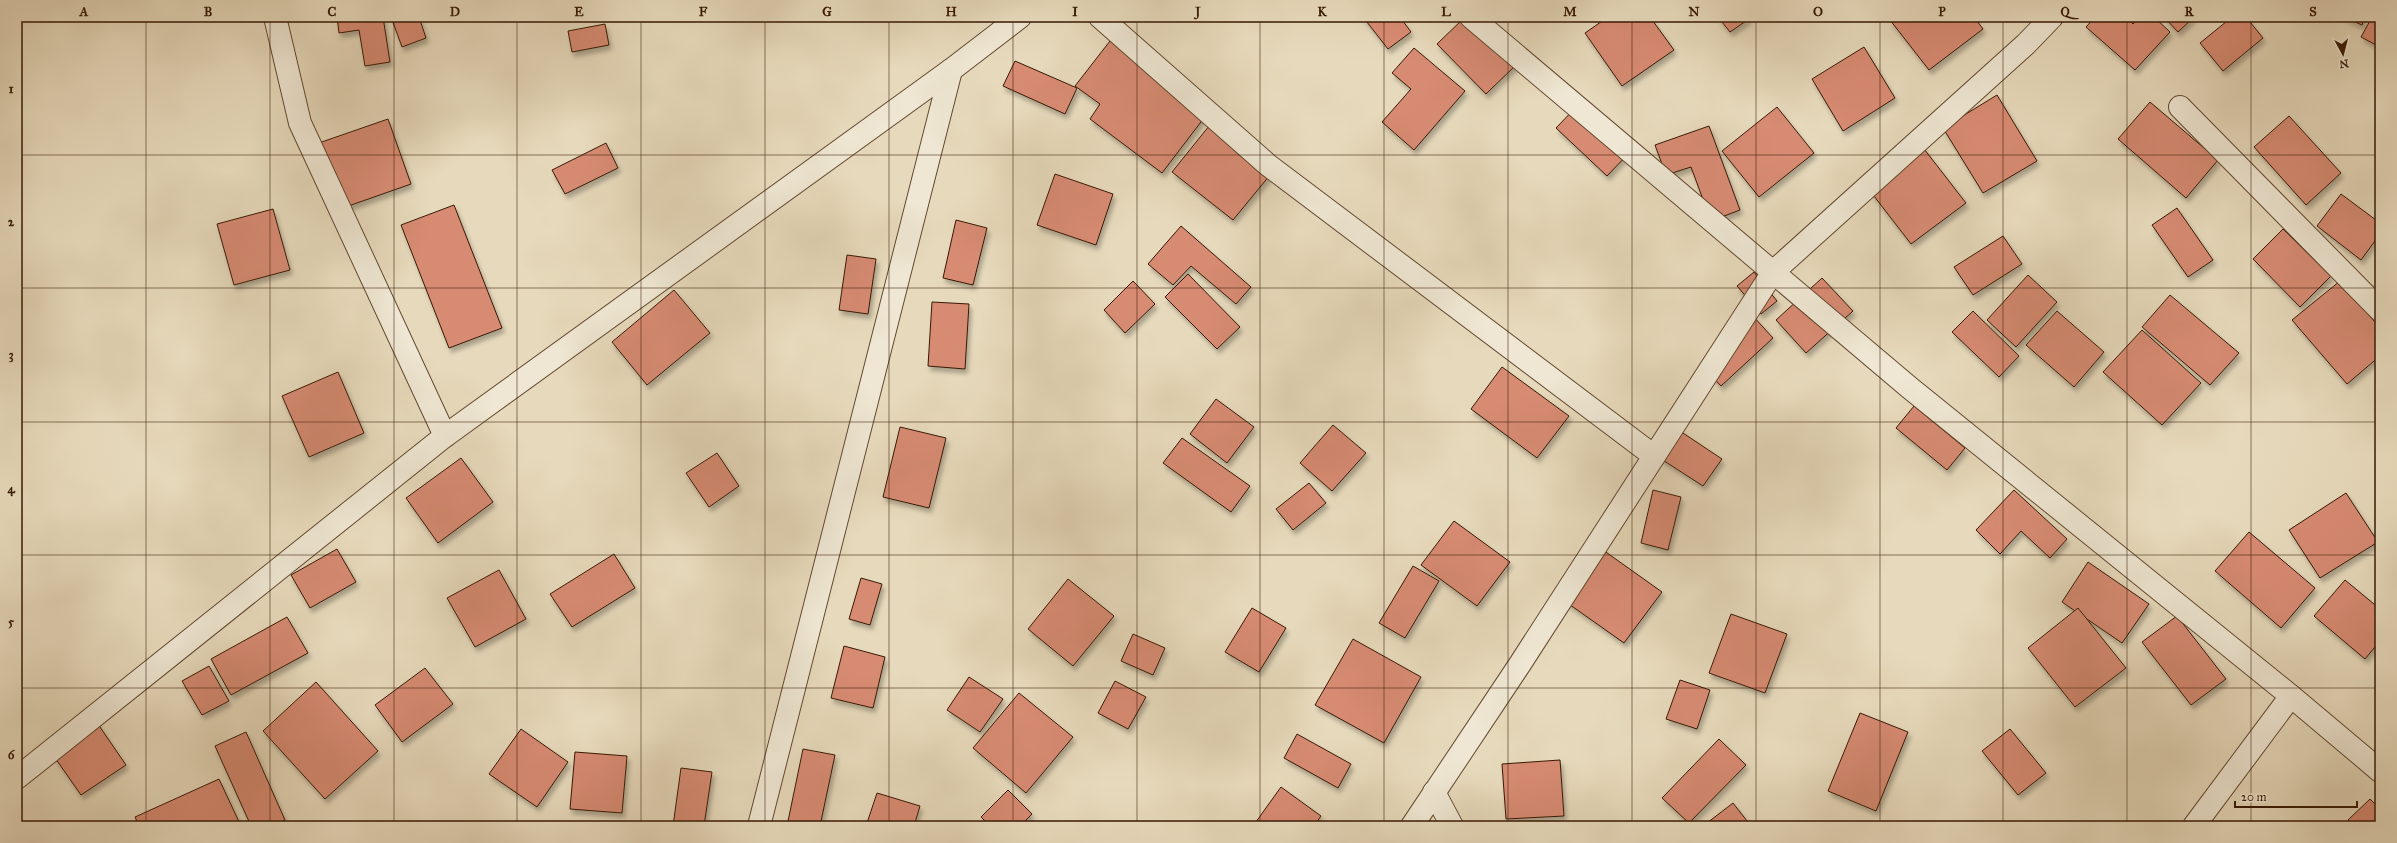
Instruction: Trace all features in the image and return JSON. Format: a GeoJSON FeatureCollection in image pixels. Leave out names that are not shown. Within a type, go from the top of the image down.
{"type":"FeatureCollection","features":[{"type":"Feature","properties":{"kind":"street"},"geometry":{"type":"LineString","coordinates":[[275,17],[300,122],[445,436]]}},
{"type":"Feature","properties":{"kind":"street"},"geometry":{"type":"LineString","coordinates":[[17,778],[445,436],[952,70],[1020,17]]}},
{"type":"Feature","properties":{"kind":"street"},"geometry":{"type":"LineString","coordinates":[[1100,17],[1268,165],[1654,456]]}},
{"type":"Feature","properties":{"kind":"street"},"geometry":{"type":"LineString","coordinates":[[1471,17],[1910,388],[2379,767]]}},
{"type":"Feature","properties":{"kind":"street"},"geometry":{"type":"LineString","coordinates":[[1412,826],[1773,272],[2026,44],[2052,17]]}},
{"type":"Feature","properties":{"kind":"street"},"geometry":{"type":"LineString","coordinates":[[759,826],[952,70]]}},
{"type":"Feature","properties":{"kind":"street"},"geometry":{"type":"LineString","coordinates":[[2180,107],[2380,310]]}},
{"type":"Feature","properties":{"kind":"street"},"geometry":{"type":"LineString","coordinates":[[2194,826],[2291,696]]}},
{"type":"Feature","properties":{"kind":"street"},"geometry":{"type":"LineString","coordinates":[[1434,792],[1452,826]]}},
{"type":"Feature","properties":{"kind":"building"},"geometry":{"type":"Polygon","coordinates":[[[337,17],[383,17],[390,62],[365,66],[359,30],[339,33],[337,17]]]}},
{"type":"Feature","properties":{"kind":"building"},"geometry":{"type":"Polygon","coordinates":[[[391,17],[419,17],[426,38],[402,47],[391,17]]]}},
{"type":"Feature","properties":{"kind":"building"},"geometry":{"type":"Polygon","coordinates":[[[1363,17],[1400,17],[1411,32],[1388,49],[1363,17]]]}},
{"type":"Feature","properties":{"kind":"building"},"geometry":{"type":"Polygon","coordinates":[[[1465,17],[1517,64],[1486,94],[1437,44],[1465,17]]]}},
{"type":"Feature","properties":{"kind":"building"},"geometry":{"type":"Polygon","coordinates":[[[1608,17],[1650,17],[1674,50],[1622,86],[1585,33],[1608,17]]]}},
{"type":"Feature","properties":{"kind":"building"},"geometry":{"type":"Polygon","coordinates":[[[1718,17],[1748,17],[1749,19],[1730,32],[1718,17]]]}},
{"type":"Feature","properties":{"kind":"building"},"geometry":{"type":"Polygon","coordinates":[[[1894,17],[1974,17],[1983,29],[1929,70],[1890,20],[1894,17]]]}},
{"type":"Feature","properties":{"kind":"building"},"geometry":{"type":"Polygon","coordinates":[[[2095,17],[2126,17],[2133,24],[2139,17],[2154,17],[2170,32],[2135,70],[2086,27],[2095,17]]]}},
{"type":"Feature","properties":{"kind":"building"},"geometry":{"type":"Polygon","coordinates":[[[2164,17],[2194,17],[2178,32],[2164,17]]]}},
{"type":"Feature","properties":{"kind":"building"},"geometry":{"type":"Polygon","coordinates":[[[2232,17],[2246,17],[2263,38],[2223,71],[2200,43],[2232,17]]]}},
{"type":"Feature","properties":{"kind":"building"},"geometry":{"type":"Polygon","coordinates":[[[2344,17],[2365,17],[2362,25],[2344,17]]]}},
{"type":"Feature","properties":{"kind":"building"},"geometry":{"type":"Polygon","coordinates":[[[2372,17],[2380,17],[2380,47],[2361,37],[2372,17]]]}},
{"type":"Feature","properties":{"kind":"building"},"geometry":{"type":"Polygon","coordinates":[[[605,24],[609,45],[572,52],[568,31],[605,24]]]}},
{"type":"Feature","properties":{"kind":"building"},"geometry":{"type":"Polygon","coordinates":[[[1110,41],[1207,114],[1162,173],[1090,119],[1100,104],[1075,86],[1110,41]]]}},
{"type":"Feature","properties":{"kind":"building"},"geometry":{"type":"Polygon","coordinates":[[[1864,47],[1895,98],[1843,131],[1812,79],[1864,47]]]}},
{"type":"Feature","properties":{"kind":"building"},"geometry":{"type":"Polygon","coordinates":[[[1414,48],[1465,91],[1414,150],[1382,122],[1411,89],[1392,73],[1414,48]]]}},
{"type":"Feature","properties":{"kind":"building"},"geometry":{"type":"Polygon","coordinates":[[[1015,61],[1077,88],[1065,114],[1003,86],[1015,61]]]}},
{"type":"Feature","properties":{"kind":"building"},"geometry":{"type":"Polygon","coordinates":[[[1997,95],[2037,161],[1983,193],[1943,128],[1997,95]]]}},
{"type":"Feature","properties":{"kind":"building"},"geometry":{"type":"Polygon","coordinates":[[[2150,102],[2218,160],[2186,198],[2118,139],[2150,102]]]}},
{"type":"Feature","properties":{"kind":"building"},"geometry":{"type":"Polygon","coordinates":[[[1578,105],[1629,153],[1607,176],[1556,128],[1578,105]]]}},
{"type":"Feature","properties":{"kind":"building"},"geometry":{"type":"Polygon","coordinates":[[[1777,107],[1814,153],[1759,197],[1722,151],[1777,107]]]}},
{"type":"Feature","properties":{"kind":"building"},"geometry":{"type":"Polygon","coordinates":[[[2289,116],[2341,173],[2306,205],[2254,147],[2289,116]]]}},
{"type":"Feature","properties":{"kind":"building"},"geometry":{"type":"Polygon","coordinates":[[[388,119],[411,184],[337,210],[313,145],[388,119]]]}},
{"type":"Feature","properties":{"kind":"building"},"geometry":{"type":"Polygon","coordinates":[[[1209,126],[1270,175],[1233,220],[1172,172],[1209,126]]]}},
{"type":"Feature","properties":{"kind":"building"},"geometry":{"type":"Polygon","coordinates":[[[1709,126],[1740,210],[1711,221],[1691,167],[1666,175],[1655,145],[1709,126]]]}},
{"type":"Feature","properties":{"kind":"building"},"geometry":{"type":"Polygon","coordinates":[[[606,143],[618,168],[565,194],[552,170],[606,143]]]}},
{"type":"Feature","properties":{"kind":"building"},"geometry":{"type":"Polygon","coordinates":[[[1921,145],[1966,203],[1911,244],[1867,187],[1921,145]]]}},
{"type":"Feature","properties":{"kind":"building"},"geometry":{"type":"Polygon","coordinates":[[[1055,174],[1113,194],[1096,245],[1037,225],[1055,174]]]}},
{"type":"Feature","properties":{"kind":"building"},"geometry":{"type":"Polygon","coordinates":[[[2341,194],[2380,223],[2380,234],[2361,260],[2317,226],[2341,194]]]}},
{"type":"Feature","properties":{"kind":"building"},"geometry":{"type":"Polygon","coordinates":[[[454,205],[502,328],[449,348],[401,225],[454,205]]]}},
{"type":"Feature","properties":{"kind":"building"},"geometry":{"type":"Polygon","coordinates":[[[2177,208],[2213,260],[2188,277],[2152,225],[2177,208]]]}},
{"type":"Feature","properties":{"kind":"building"},"geometry":{"type":"Polygon","coordinates":[[[273,209],[290,270],[234,285],[217,224],[273,209]]]}},
{"type":"Feature","properties":{"kind":"building"},"geometry":{"type":"Polygon","coordinates":[[[956,220],[987,228],[973,285],[943,278],[956,220]]]}},
{"type":"Feature","properties":{"kind":"building"},"geometry":{"type":"Polygon","coordinates":[[[1181,226],[1251,287],[1236,304],[1191,266],[1173,285],[1148,264],[1181,226]]]}},
{"type":"Feature","properties":{"kind":"building"},"geometry":{"type":"Polygon","coordinates":[[[2283,229],[2331,276],[2300,307],[2253,259],[2283,229]]]}},
{"type":"Feature","properties":{"kind":"building"},"geometry":{"type":"Polygon","coordinates":[[[2003,236],[2022,264],[1973,295],[1954,267],[2003,236]]]}},
{"type":"Feature","properties":{"kind":"building"},"geometry":{"type":"Polygon","coordinates":[[[847,255],[876,259],[868,314],[839,310],[847,255]]]}},
{"type":"Feature","properties":{"kind":"building"},"geometry":{"type":"Polygon","coordinates":[[[1754,272],[1777,301],[1761,314],[1737,286],[1754,272]]]}},
{"type":"Feature","properties":{"kind":"building"},"geometry":{"type":"Polygon","coordinates":[[[1188,274],[1240,327],[1217,349],[1165,297],[1188,274]]]}},
{"type":"Feature","properties":{"kind":"building"},"geometry":{"type":"Polygon","coordinates":[[[2028,275],[2057,302],[2016,347],[1987,320],[2028,275]]]}},
{"type":"Feature","properties":{"kind":"building"},"geometry":{"type":"Polygon","coordinates":[[[1822,278],[1853,311],[1806,353],[1776,320],[1822,278]]]}},
{"type":"Feature","properties":{"kind":"building"},"geometry":{"type":"Polygon","coordinates":[[[1133,281],[1155,304],[1125,333],[1104,310],[1133,281]]]}},
{"type":"Feature","properties":{"kind":"building"},"geometry":{"type":"Polygon","coordinates":[[[2340,281],[2380,328],[2380,356],[2347,384],[2292,320],[2340,281]]]}},
{"type":"Feature","properties":{"kind":"building"},"geometry":{"type":"Polygon","coordinates":[[[674,290],[710,333],[647,385],[612,342],[674,290]]]}},
{"type":"Feature","properties":{"kind":"building"},"geometry":{"type":"Polygon","coordinates":[[[2170,295],[2239,353],[2210,385],[2142,327],[2170,295]]]}},
{"type":"Feature","properties":{"kind":"building"},"geometry":{"type":"Polygon","coordinates":[[[932,302],[969,304],[965,369],[928,366],[932,302]]]}},
{"type":"Feature","properties":{"kind":"building"},"geometry":{"type":"Polygon","coordinates":[[[1973,311],[2019,356],[1999,377],[1952,332],[1973,311]]]}},
{"type":"Feature","properties":{"kind":"building"},"geometry":{"type":"Polygon","coordinates":[[[2057,311],[2104,352],[2074,387],[2026,345],[2057,311]]]}},
{"type":"Feature","properties":{"kind":"building"},"geometry":{"type":"Polygon","coordinates":[[[1752,315],[1773,338],[1721,386],[1700,364],[1752,315]]]}},
{"type":"Feature","properties":{"kind":"building"},"geometry":{"type":"Polygon","coordinates":[[[2142,330],[2201,383],[2162,425],[2103,372],[2142,330]]]}},
{"type":"Feature","properties":{"kind":"building"},"geometry":{"type":"Polygon","coordinates":[[[1502,367],[1569,416],[1537,458],[1471,409],[1502,367]]]}},
{"type":"Feature","properties":{"kind":"building"},"geometry":{"type":"Polygon","coordinates":[[[338,372],[364,433],[309,457],[282,396],[338,372]]]}},
{"type":"Feature","properties":{"kind":"building"},"geometry":{"type":"Polygon","coordinates":[[[1216,399],[1254,427],[1227,463],[1190,434],[1216,399]]]}},
{"type":"Feature","properties":{"kind":"building"},"geometry":{"type":"Polygon","coordinates":[[[1914,406],[1965,448],[1947,470],[1896,428],[1914,406]]]}},
{"type":"Feature","properties":{"kind":"building"},"geometry":{"type":"Polygon","coordinates":[[[1333,425],[1366,453],[1332,491],[1300,463],[1333,425]]]}},
{"type":"Feature","properties":{"kind":"building"},"geometry":{"type":"Polygon","coordinates":[[[900,427],[946,438],[929,508],[883,497],[900,427]]]}},
{"type":"Feature","properties":{"kind":"building"},"geometry":{"type":"Polygon","coordinates":[[[1677,429],[1722,459],[1703,486],[1658,457],[1677,429]]]}},
{"type":"Feature","properties":{"kind":"building"},"geometry":{"type":"Polygon","coordinates":[[[1182,438],[1250,486],[1231,512],[1163,463],[1182,438]]]}},
{"type":"Feature","properties":{"kind":"building"},"geometry":{"type":"Polygon","coordinates":[[[717,453],[739,486],[709,507],[686,473],[717,453]]]}},
{"type":"Feature","properties":{"kind":"building"},"geometry":{"type":"Polygon","coordinates":[[[461,458],[493,502],[438,543],[406,498],[461,458]]]}},
{"type":"Feature","properties":{"kind":"building"},"geometry":{"type":"Polygon","coordinates":[[[1309,483],[1326,503],[1293,530],[1276,509],[1309,483]]]}},
{"type":"Feature","properties":{"kind":"building"},"geometry":{"type":"Polygon","coordinates":[[[1653,490],[1681,497],[1668,550],[1641,543],[1653,490]]]}},
{"type":"Feature","properties":{"kind":"building"},"geometry":{"type":"Polygon","coordinates":[[[2014,490],[2067,539],[2050,558],[2021,531],[2000,554],[1976,530],[2014,490]]]}},
{"type":"Feature","properties":{"kind":"building"},"geometry":{"type":"Polygon","coordinates":[[[2346,493],[2378,542],[2320,578],[2289,530],[2346,493]]]}},
{"type":"Feature","properties":{"kind":"building"},"geometry":{"type":"Polygon","coordinates":[[[1454,521],[1510,562],[1477,606],[1421,565],[1454,521]]]}},
{"type":"Feature","properties":{"kind":"building"},"geometry":{"type":"Polygon","coordinates":[[[2249,532],[2315,588],[2281,628],[2215,571],[2249,532]]]}},
{"type":"Feature","properties":{"kind":"building"},"geometry":{"type":"Polygon","coordinates":[[[337,549],[356,582],[310,608],[291,575],[337,549]]]}},
{"type":"Feature","properties":{"kind":"building"},"geometry":{"type":"Polygon","coordinates":[[[1603,550],[1662,592],[1624,643],[1566,602],[1603,550]]]}},
{"type":"Feature","properties":{"kind":"building"},"geometry":{"type":"Polygon","coordinates":[[[614,554],[635,588],[572,627],[550,594],[614,554]]]}},
{"type":"Feature","properties":{"kind":"building"},"geometry":{"type":"Polygon","coordinates":[[[2088,562],[2149,604],[2122,643],[2062,602],[2088,562]]]}},
{"type":"Feature","properties":{"kind":"building"},"geometry":{"type":"Polygon","coordinates":[[[1413,566],[1439,581],[1405,638],[1379,623],[1413,566]]]}},
{"type":"Feature","properties":{"kind":"building"},"geometry":{"type":"Polygon","coordinates":[[[499,570],[526,619],[475,647],[447,598],[499,570]]]}},
{"type":"Feature","properties":{"kind":"building"},"geometry":{"type":"Polygon","coordinates":[[[861,578],[882,584],[870,625],[849,619],[861,578]]]}},
{"type":"Feature","properties":{"kind":"building"},"geometry":{"type":"Polygon","coordinates":[[[1068,579],[1114,616],[1073,666],[1028,629],[1068,579]]]}},
{"type":"Feature","properties":{"kind":"building"},"geometry":{"type":"Polygon","coordinates":[[[2345,580],[2380,609],[2380,641],[2365,659],[2314,616],[2345,580]]]}},
{"type":"Feature","properties":{"kind":"building"},"geometry":{"type":"Polygon","coordinates":[[[1252,608],[1286,628],[1259,672],[1225,652],[1252,608]]]}},
{"type":"Feature","properties":{"kind":"building"},"geometry":{"type":"Polygon","coordinates":[[[2078,608],[2126,668],[2075,707],[2028,648],[2078,608]]]}},
{"type":"Feature","properties":{"kind":"building"},"geometry":{"type":"Polygon","coordinates":[[[1731,614],[1787,634],[1765,693],[1709,673],[1731,614]]]}},
{"type":"Feature","properties":{"kind":"building"},"geometry":{"type":"Polygon","coordinates":[[[2177,616],[2226,679],[2191,705],[2142,642],[2177,616]]]}},
{"type":"Feature","properties":{"kind":"building"},"geometry":{"type":"Polygon","coordinates":[[[287,617],[308,653],[231,695],[211,659],[287,617]]]}},
{"type":"Feature","properties":{"kind":"building"},"geometry":{"type":"Polygon","coordinates":[[[1133,634],[1165,648],[1153,675],[1121,661],[1133,634]]]}},
{"type":"Feature","properties":{"kind":"building"},"geometry":{"type":"Polygon","coordinates":[[[1353,639],[1421,677],[1384,743],[1315,705],[1353,639]]]}},
{"type":"Feature","properties":{"kind":"building"},"geometry":{"type":"Polygon","coordinates":[[[844,646],[885,657],[873,708],[831,698],[844,646]]]}},
{"type":"Feature","properties":{"kind":"building"},"geometry":{"type":"Polygon","coordinates":[[[209,666],[229,701],[202,715],[182,681],[209,666]]]}},
{"type":"Feature","properties":{"kind":"building"},"geometry":{"type":"Polygon","coordinates":[[[425,668],[453,704],[402,742],[375,705],[425,668]]]}},
{"type":"Feature","properties":{"kind":"building"},"geometry":{"type":"Polygon","coordinates":[[[969,677],[1003,699],[980,732],[947,710],[969,677]]]}},
{"type":"Feature","properties":{"kind":"building"},"geometry":{"type":"Polygon","coordinates":[[[1680,680],[1710,690],[1697,729],[1666,719],[1680,680]]]}},
{"type":"Feature","properties":{"kind":"building"},"geometry":{"type":"Polygon","coordinates":[[[1115,681],[1146,697],[1128,729],[1098,713],[1115,681]]]}},
{"type":"Feature","properties":{"kind":"building"},"geometry":{"type":"Polygon","coordinates":[[[316,682],[378,751],[325,799],[263,731],[316,682]]]}},
{"type":"Feature","properties":{"kind":"building"},"geometry":{"type":"Polygon","coordinates":[[[1019,693],[1073,737],[1026,793],[973,748],[1019,693]]]}},
{"type":"Feature","properties":{"kind":"building"},"geometry":{"type":"Polygon","coordinates":[[[89,711],[126,765],[81,795],[44,742],[89,711]]]}},
{"type":"Feature","properties":{"kind":"building"},"geometry":{"type":"Polygon","coordinates":[[[1860,713],[1908,732],[1876,811],[1828,791],[1860,713]]]}},
{"type":"Feature","properties":{"kind":"building"},"geometry":{"type":"Polygon","coordinates":[[[521,729],[568,762],[537,807],[489,774],[521,729]]]}},
{"type":"Feature","properties":{"kind":"building"},"geometry":{"type":"Polygon","coordinates":[[[2010,729],[2046,773],[2018,795],[1982,751],[2010,729]]]}},
{"type":"Feature","properties":{"kind":"building"},"geometry":{"type":"Polygon","coordinates":[[[246,732],[285,820],[271,826],[251,826],[215,746],[246,732]]]}},
{"type":"Feature","properties":{"kind":"building"},"geometry":{"type":"Polygon","coordinates":[[[1297,734],[1351,764],[1338,788],[1284,758],[1297,734]]]}},
{"type":"Feature","properties":{"kind":"building"},"geometry":{"type":"Polygon","coordinates":[[[1719,739],[1746,765],[1689,823],[1662,798],[1719,739]]]}},
{"type":"Feature","properties":{"kind":"building"},"geometry":{"type":"Polygon","coordinates":[[[803,749],[835,755],[820,826],[787,826],[803,749]]]}},
{"type":"Feature","properties":{"kind":"building"},"geometry":{"type":"Polygon","coordinates":[[[575,752],[627,756],[622,813],[570,809],[575,752]]]}},
{"type":"Feature","properties":{"kind":"building"},"geometry":{"type":"Polygon","coordinates":[[[1560,760],[1564,816],[1506,819],[1502,764],[1560,760]]]}},
{"type":"Feature","properties":{"kind":"building"},"geometry":{"type":"Polygon","coordinates":[[[681,768],[712,772],[704,826],[673,826],[681,768]]]}},
{"type":"Feature","properties":{"kind":"building"},"geometry":{"type":"Polygon","coordinates":[[[219,779],[241,826],[139,826],[135,817],[219,779]]]}},
{"type":"Feature","properties":{"kind":"building"},"geometry":{"type":"Polygon","coordinates":[[[1281,787],[1321,816],[1314,826],[1253,826],[1281,787]]]}},
{"type":"Feature","properties":{"kind":"building"},"geometry":{"type":"Polygon","coordinates":[[[1008,790],[1032,814],[1020,826],[990,826],[981,817],[1008,790]]]}},
{"type":"Feature","properties":{"kind":"building"},"geometry":{"type":"Polygon","coordinates":[[[877,793],[920,806],[914,826],[866,826],[877,793]]]}},
{"type":"Feature","properties":{"kind":"building"},"geometry":{"type":"Polygon","coordinates":[[[2370,799],[2380,809],[2380,826],[2354,826],[2348,820],[2370,799]]]}},
{"type":"Feature","properties":{"kind":"building"},"geometry":{"type":"Polygon","coordinates":[[[1733,803],[1751,826],[1703,826],[1733,803]]]}}]}
